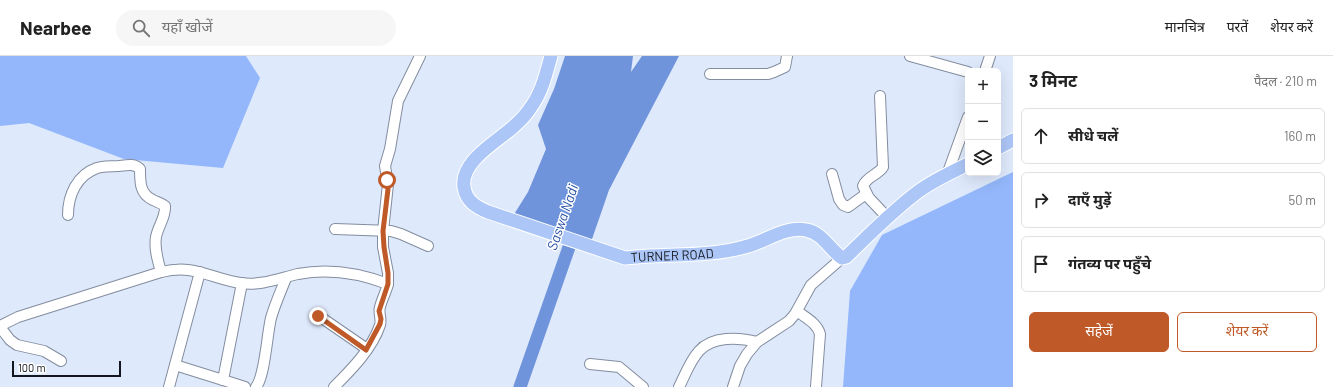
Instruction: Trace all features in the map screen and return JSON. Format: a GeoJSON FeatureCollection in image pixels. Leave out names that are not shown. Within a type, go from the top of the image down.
{"type":"FeatureCollection","features":[{"type":"Feature","properties":{"kind":"main road","name":"TURNER ROAD"},"geometry":{"type":"LineString","coordinates":[[551,56],[540,93],[531,107],[512,128],[472,162],[464,178],[466,195],[468,199],[478,208],[626,258],[649,255],[728,251],[796,230],[806,230],[818,235],[836,254],[842,258]]}},
{"type":"Feature","properties":{"kind":"main road"},"geometry":{"type":"LineString","coordinates":[[1001,146],[1013,140]]}},
{"type":"Feature","properties":{"kind":"main road"},"geometry":{"type":"LineString","coordinates":[[842,258],[846,257],[887,217],[920,190],[965,166]]}},
{"type":"Feature","properties":{"kind":"street"},"geometry":{"type":"LineString","coordinates":[[334,387],[349,372],[366,350],[380,324],[381,319],[379,311],[388,284],[383,231],[388,189],[385,166],[390,149],[395,116],[400,96],[420,56]]}},
{"type":"Feature","properties":{"kind":"street"},"geometry":{"type":"LineString","coordinates":[[710,74],[774,72],[785,66],[787,56]]}},
{"type":"Feature","properties":{"kind":"street"},"geometry":{"type":"LineString","coordinates":[[910,56],[965,71]]}},
{"type":"Feature","properties":{"kind":"street"},"geometry":{"type":"LineString","coordinates":[[986,68],[990,56]]}},
{"type":"Feature","properties":{"kind":"street"},"geometry":{"type":"LineString","coordinates":[[880,96],[884,167],[881,171],[866,180],[863,186],[866,194],[887,217]]}},
{"type":"Feature","properties":{"kind":"street"},"geometry":{"type":"LineString","coordinates":[[947,175],[965,125]]}},
{"type":"Feature","properties":{"kind":"street"},"geometry":{"type":"LineString","coordinates":[[68,215],[68,205],[75,184],[92,170],[129,165],[137,166],[140,170],[142,192],[149,198],[165,206],[165,214],[156,237],[157,257],[161,272]]}},
{"type":"Feature","properties":{"kind":"street"},"geometry":{"type":"LineString","coordinates":[[832,174],[840,199],[846,207],[866,194]]}},
{"type":"Feature","properties":{"kind":"street"},"geometry":{"type":"LineString","coordinates":[[335,229],[383,231],[401,234],[428,246]]}},
{"type":"Feature","properties":{"kind":"street"},"geometry":{"type":"LineString","coordinates":[[733,387],[740,366],[747,354],[758,342],[783,326],[797,311],[811,285],[842,258]]}},
{"type":"Feature","properties":{"kind":"street"},"geometry":{"type":"LineString","coordinates":[[62,361],[44,351],[17,345],[10,340],[0,326],[18,317],[161,272],[180,270],[200,272],[242,283],[266,282],[298,274],[321,271],[344,272],[371,278],[388,284]]}},
{"type":"Feature","properties":{"kind":"street"},"geometry":{"type":"LineString","coordinates":[[169,387],[200,272]]}},
{"type":"Feature","properties":{"kind":"street"},"geometry":{"type":"LineString","coordinates":[[256,387],[259,382],[272,317],[286,278]]}},
{"type":"Feature","properties":{"kind":"street"},"geometry":{"type":"LineString","coordinates":[[223,380],[242,283]]}},
{"type":"Feature","properties":{"kind":"street"},"geometry":{"type":"LineString","coordinates":[[797,311],[814,323],[819,329],[820,334],[816,387]]}},
{"type":"Feature","properties":{"kind":"street"},"geometry":{"type":"LineString","coordinates":[[318,316],[366,350]]}},
{"type":"Feature","properties":{"kind":"street"},"geometry":{"type":"LineString","coordinates":[[679,387],[694,356],[706,345],[724,339],[740,338],[758,342]]}},
{"type":"Feature","properties":{"kind":"street"},"geometry":{"type":"LineString","coordinates":[[590,364],[619,367],[643,387]]}},
{"type":"Feature","properties":{"kind":"street"},"geometry":{"type":"LineString","coordinates":[[175,365],[245,387]]}},
{"type":"Feature","properties":{"kind":"shaded area"},"geometry":{"type":"Polygon","coordinates":[[[0,56],[246,56],[260,78],[223,168],[124,159],[29,123],[0,126],[0,56]]]}},
{"type":"Feature","properties":{"kind":"shaded area"},"geometry":{"type":"Polygon","coordinates":[[[1013,172],[1013,387],[843,387],[850,291],[882,235],[1013,172]]]}},
{"type":"Feature","properties":{"kind":"water"},"geometry":{"type":"Polygon","coordinates":[[[565,56],[633,56],[631,72],[642,56],[679,56],[609,190],[591,242],[513,216],[528,192],[546,149],[538,125],[554,89],[565,56]]]}},
{"type":"Feature","properties":{"kind":"waterway","name":"Saswa Nadi"},"geometry":{"type":"LineString","coordinates":[[520,387],[575,230]]}},
{"type":"Feature","properties":{"kind":"route"},"geometry":{"type":"LineString","coordinates":[[318,316],[366,350],[372,342],[380,324],[380,306],[388,284],[383,231],[388,189],[387,180]]}}]}
